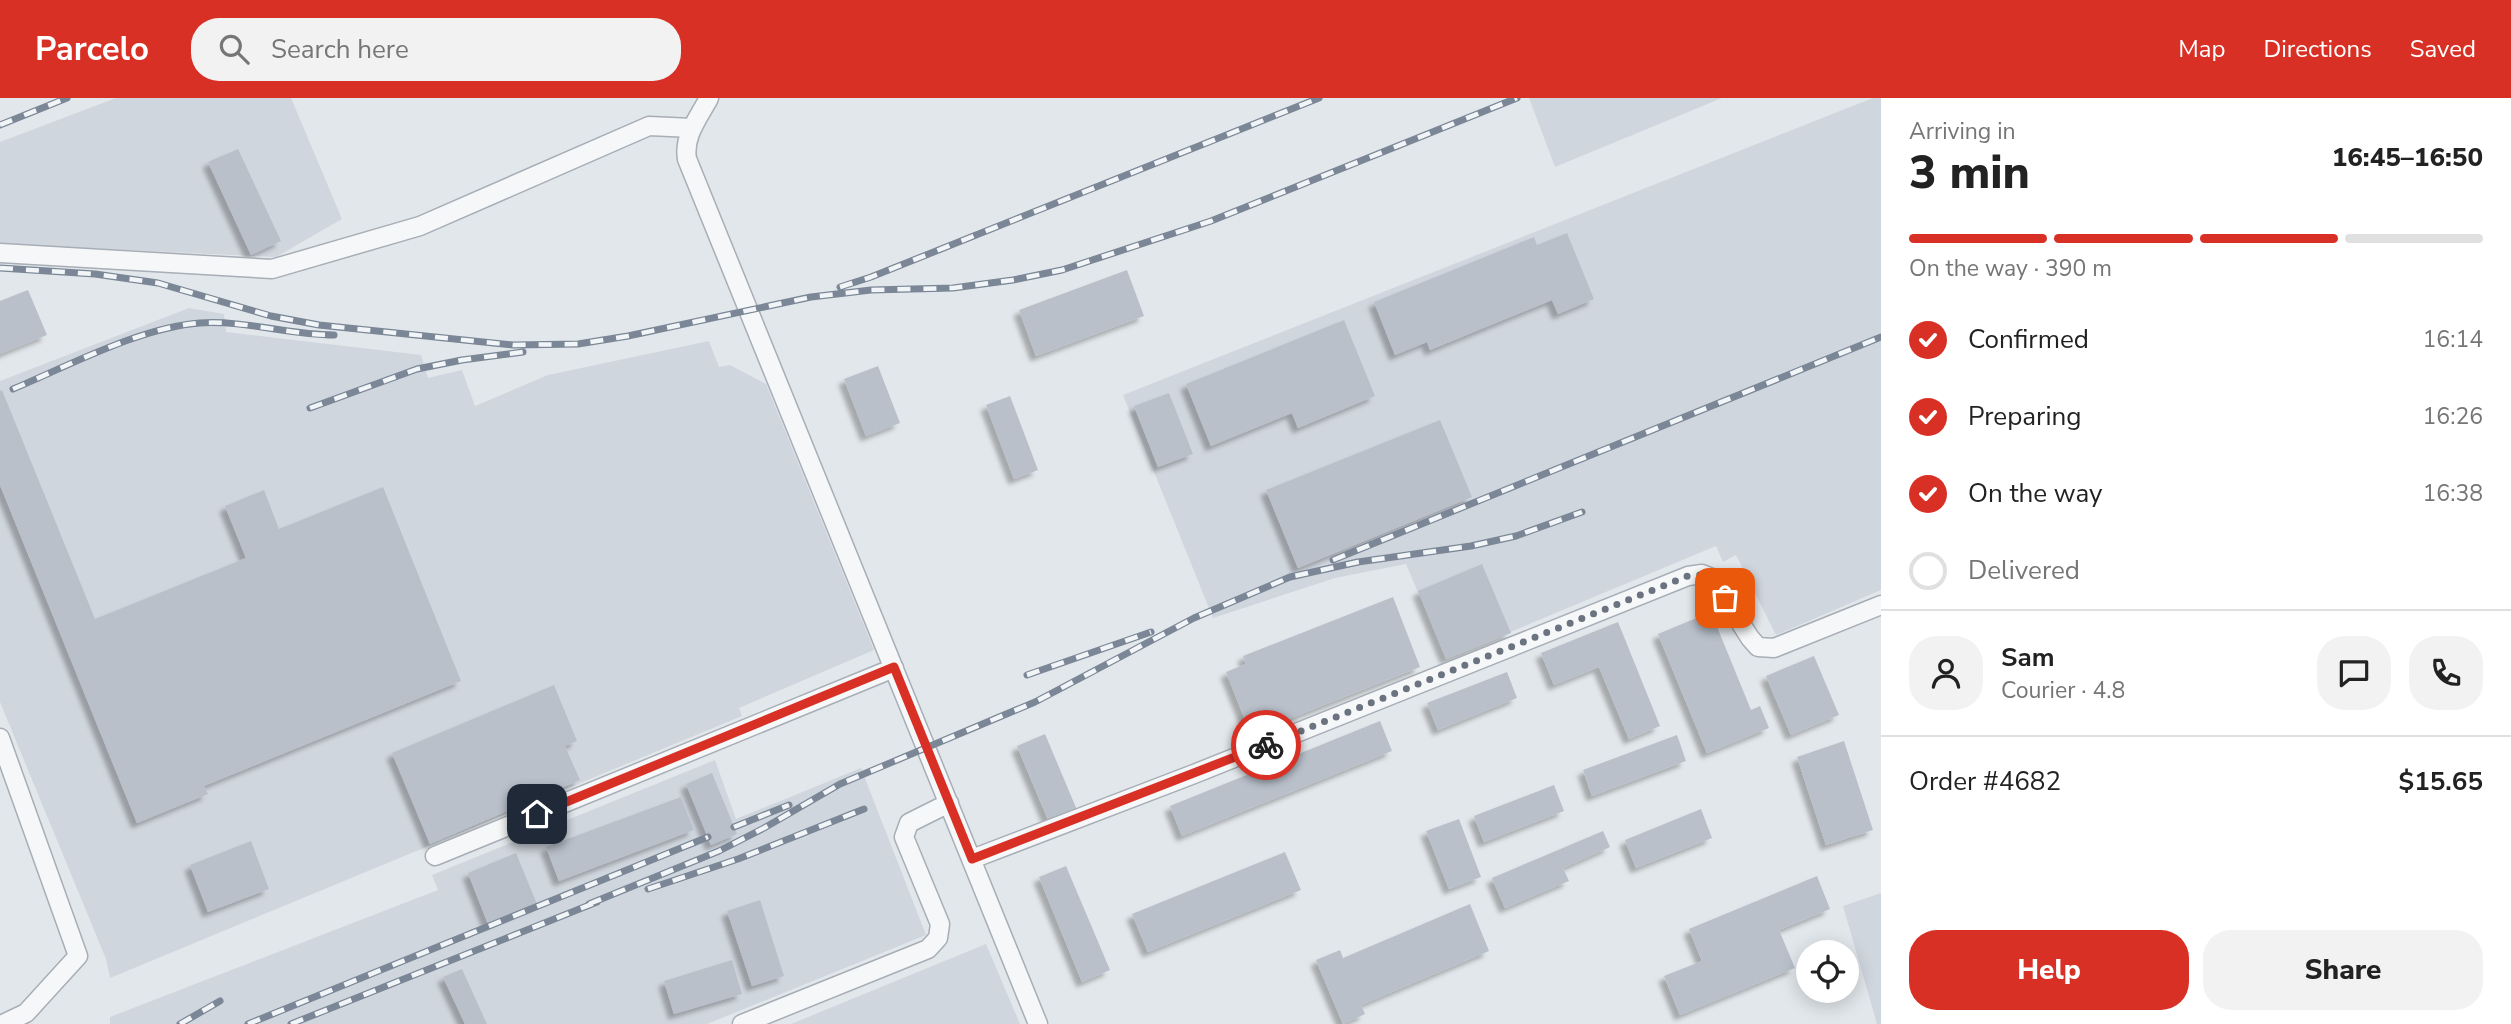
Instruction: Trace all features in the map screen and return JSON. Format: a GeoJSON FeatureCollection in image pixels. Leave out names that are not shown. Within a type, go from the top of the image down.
{"type":"FeatureCollection","features":[{"type":"Feature","properties":{"kind":"lane"},"geometry":{"type":"LineString","coordinates":[[709,98],[691,128],[687,159],[1038,1024]]}},
{"type":"Feature","properties":{"kind":"lane"},"geometry":{"type":"LineString","coordinates":[[0,253],[272,269],[420,226],[649,126],[691,128]]}},
{"type":"Feature","properties":{"kind":"lane"},"geometry":{"type":"LineString","coordinates":[[972,859],[1194,774],[1688,576],[1702,574],[1712,578],[1758,647],[1774,648],[1881,605]]}},
{"type":"Feature","properties":{"kind":"lane"},"geometry":{"type":"LineString","coordinates":[[435,856],[894,667]]}},
{"type":"Feature","properties":{"kind":"lane"},"geometry":{"type":"LineString","coordinates":[[0,738],[78,956],[26,1013],[3,1024]]}},
{"type":"Feature","properties":{"kind":"lane"},"geometry":{"type":"LineString","coordinates":[[742,1024],[928,949],[938,938],[940,924],[904,837],[909,823],[949,803]]}},
{"type":"Feature","properties":{"kind":"shaded area"},"geometry":{"type":"Polygon","coordinates":[[[116,98],[291,98],[342,219],[276,257],[0,244],[0,142],[116,98]]]}},
{"type":"Feature","properties":{"kind":"shaded area"},"geometry":{"type":"Polygon","coordinates":[[[1529,98],[1722,98],[1555,167],[1529,98]]]}},
{"type":"Feature","properties":{"kind":"shaded area"},"geometry":{"type":"Polygon","coordinates":[[[1873,98],[1881,98],[1881,590],[1776,635],[1736,555],[1723,562],[1716,546],[1446,659],[1406,564],[1335,578],[1213,618],[1123,395],[1873,98]]]}},
{"type":"Feature","properties":{"kind":"shaded area"},"geometry":{"type":"Polygon","coordinates":[[[189,308],[224,314],[226,332],[421,355],[428,378],[462,370],[475,406],[548,375],[709,341],[719,367],[730,365],[766,384],[874,650],[739,708],[742,716],[110,978],[106,959],[0,702],[0,381],[189,308]]]}},
{"type":"Feature","properties":{"kind":"shaded area"},"geometry":{"type":"Polygon","coordinates":[[[715,760],[736,819],[861,768],[926,935],[707,1024],[110,1024],[110,1017],[438,890],[432,875],[715,760]]]}},
{"type":"Feature","properties":{"kind":"shaded area"},"geometry":{"type":"Polygon","coordinates":[[[1881,893],[1881,1024],[1877,1024],[1859,962],[1859,940],[1853,940],[1843,906],[1881,893]]]}},
{"type":"Feature","properties":{"kind":"shaded area"},"geometry":{"type":"Polygon","coordinates":[[[986,944],[1020,1024],[791,1024],[986,944]]]}},
{"type":"Feature","properties":{"kind":"building"},"geometry":{"type":"Polygon","coordinates":[[[238,149],[281,241],[251,255],[208,162],[238,149]]]}},
{"type":"Feature","properties":{"kind":"building"},"geometry":{"type":"Polygon","coordinates":[[[1567,233],[1594,299],[1558,314],[1552,300],[1430,350],[1427,342],[1395,355],[1374,302],[1534,237],[1537,245],[1567,233]]]}},
{"type":"Feature","properties":{"kind":"building"},"geometry":{"type":"Polygon","coordinates":[[[1127,270],[1144,316],[1036,356],[1019,310],[1127,270]]]}},
{"type":"Feature","properties":{"kind":"building"},"geometry":{"type":"Polygon","coordinates":[[[28,290],[47,335],[0,354],[0,301],[28,290]]]}},
{"type":"Feature","properties":{"kind":"building"},"geometry":{"type":"Polygon","coordinates":[[[1344,320],[1375,396],[1298,428],[1292,413],[1211,446],[1186,384],[1344,320]]]}},
{"type":"Feature","properties":{"kind":"building"},"geometry":{"type":"Polygon","coordinates":[[[878,366],[900,423],[866,436],[844,379],[878,366]]]}},
{"type":"Feature","properties":{"kind":"building"},"geometry":{"type":"Polygon","coordinates":[[[2,390],[95,619],[246,558],[225,506],[264,490],[279,529],[383,487],[461,681],[204,786],[208,794],[137,823],[0,485],[2,390]]]}},
{"type":"Feature","properties":{"kind":"building"},"geometry":{"type":"Polygon","coordinates":[[[1169,393],[1193,454],[1158,467],[1134,406],[1169,393]]]}},
{"type":"Feature","properties":{"kind":"building"},"geometry":{"type":"Polygon","coordinates":[[[1010,396],[1038,470],[1014,479],[986,405],[1010,396]]]}},
{"type":"Feature","properties":{"kind":"building"},"geometry":{"type":"Polygon","coordinates":[[[1440,420],[1472,497],[1298,568],[1266,490],[1440,420]]]}},
{"type":"Feature","properties":{"kind":"building"},"geometry":{"type":"Polygon","coordinates":[[[1482,564],[1511,633],[1446,659],[1418,591],[1482,564]]]}},
{"type":"Feature","properties":{"kind":"building"},"geometry":{"type":"Polygon","coordinates":[[[1393,597],[1420,667],[1271,726],[1273,732],[1253,740],[1226,672],[1246,664],[1243,656],[1393,597]]]}},
{"type":"Feature","properties":{"kind":"building"},"geometry":{"type":"Polygon","coordinates":[[[1711,612],[1751,710],[1760,706],[1769,728],[1707,753],[1658,634],[1711,612]]]}},
{"type":"Feature","properties":{"kind":"building"},"geometry":{"type":"Polygon","coordinates":[[[1618,622],[1660,726],[1629,739],[1599,667],[1554,685],[1541,653],[1618,622]]]}},
{"type":"Feature","properties":{"kind":"building"},"geometry":{"type":"Polygon","coordinates":[[[1814,656],[1839,715],[1791,735],[1766,676],[1814,656]]]}},
{"type":"Feature","properties":{"kind":"building"},"geometry":{"type":"Polygon","coordinates":[[[1507,672],[1517,698],[1438,730],[1427,703],[1507,672]]]}},
{"type":"Feature","properties":{"kind":"building"},"geometry":{"type":"Polygon","coordinates":[[[554,685],[577,741],[565,746],[580,780],[430,844],[392,753],[554,685]]]}},
{"type":"Feature","properties":{"kind":"building"},"geometry":{"type":"Polygon","coordinates":[[[1380,721],[1392,751],[1182,836],[1170,806],[1380,721]]]}},
{"type":"Feature","properties":{"kind":"building"},"geometry":{"type":"Polygon","coordinates":[[[1045,734],[1077,810],[1049,822],[1017,746],[1045,734]]]}},
{"type":"Feature","properties":{"kind":"building"},"geometry":{"type":"Polygon","coordinates":[[[1677,735],[1686,761],[1592,796],[1583,770],[1677,735]]]}},
{"type":"Feature","properties":{"kind":"building"},"geometry":{"type":"Polygon","coordinates":[[[1844,741],[1873,830],[1826,845],[1797,757],[1844,741]]]}},
{"type":"Feature","properties":{"kind":"building"},"geometry":{"type":"Polygon","coordinates":[[[712,773],[737,834],[711,845],[686,784],[712,773]]]}},
{"type":"Feature","properties":{"kind":"building"},"geometry":{"type":"Polygon","coordinates":[[[1554,785],[1564,811],[1484,842],[1474,816],[1554,785]]]}},
{"type":"Feature","properties":{"kind":"building"},"geometry":{"type":"Polygon","coordinates":[[[681,797],[694,830],[559,881],[546,847],[681,797]]]}},
{"type":"Feature","properties":{"kind":"building"},"geometry":{"type":"Polygon","coordinates":[[[1701,809],[1712,838],[1636,868],[1625,840],[1701,809]]]}},
{"type":"Feature","properties":{"kind":"building"},"geometry":{"type":"Polygon","coordinates":[[[1459,819],[1481,877],[1449,889],[1426,831],[1459,819]]]}},
{"type":"Feature","properties":{"kind":"building"},"geometry":{"type":"Polygon","coordinates":[[[1603,831],[1610,847],[1563,868],[1569,881],[1505,908],[1492,878],[1603,831]]]}},
{"type":"Feature","properties":{"kind":"building"},"geometry":{"type":"Polygon","coordinates":[[[251,841],[269,889],[208,912],[190,865],[251,841]]]}},
{"type":"Feature","properties":{"kind":"building"},"geometry":{"type":"Polygon","coordinates":[[[1285,852],[1301,890],[1148,952],[1132,914],[1285,852]]]}},
{"type":"Feature","properties":{"kind":"building"},"geometry":{"type":"Polygon","coordinates":[[[516,853],[537,904],[488,924],[468,873],[516,853]]]}},
{"type":"Feature","properties":{"kind":"building"},"geometry":{"type":"Polygon","coordinates":[[[1066,866],[1110,970],[1082,982],[1039,877],[1066,866]]]}},
{"type":"Feature","properties":{"kind":"building"},"geometry":{"type":"Polygon","coordinates":[[[1817,876],[1830,909],[1779,930],[1795,968],[1680,1015],[1664,976],[1702,961],[1689,929],[1817,876]]]}},
{"type":"Feature","properties":{"kind":"building"},"geometry":{"type":"Polygon","coordinates":[[[760,900],[784,976],[752,986],[727,911],[760,900]]]}},
{"type":"Feature","properties":{"kind":"building"},"geometry":{"type":"Polygon","coordinates":[[[1470,904],[1489,951],[1361,1005],[1365,1014],[1343,1024],[1316,960],[1340,950],[1343,958],[1470,904]]]}},
{"type":"Feature","properties":{"kind":"building"},"geometry":{"type":"Polygon","coordinates":[[[732,960],[742,994],[674,1014],[664,981],[732,960]]]}},
{"type":"Feature","properties":{"kind":"building"},"geometry":{"type":"Polygon","coordinates":[[[462,969],[487,1024],[465,1024],[443,977],[462,969]]]}},
{"type":"Feature","properties":{"kind":"railway"},"geometry":{"type":"LineString","coordinates":[[0,125],[67,98]]}},
{"type":"Feature","properties":{"kind":"railway"},"geometry":{"type":"LineString","coordinates":[[840,287],[1319,98]]}},
{"type":"Feature","properties":{"kind":"railway"},"geometry":{"type":"LineString","coordinates":[[0,268],[95,274],[158,283],[271,316],[319,325],[513,345],[578,344],[811,297],[871,290],[953,288],[1062,270],[1211,221],[1517,98]]}},
{"type":"Feature","properties":{"kind":"railway"},"geometry":{"type":"LineString","coordinates":[[13,389],[105,349],[177,326],[217,323],[334,335]]}},
{"type":"Feature","properties":{"kind":"railway"},"geometry":{"type":"LineString","coordinates":[[1333,560],[1881,337]]}},
{"type":"Feature","properties":{"kind":"railway"},"geometry":{"type":"LineString","coordinates":[[310,408],[417,369],[523,352]]}},
{"type":"Feature","properties":{"kind":"railway"},"geometry":{"type":"LineString","coordinates":[[589,904],[719,851],[840,784],[1035,702],[1194,618],[1290,577],[1358,562],[1471,546],[1516,536],[1582,512]]}},
{"type":"Feature","properties":{"kind":"railway"},"geometry":{"type":"LineString","coordinates":[[1027,675],[1151,632]]}},
{"type":"Feature","properties":{"kind":"railway"},"geometry":{"type":"LineString","coordinates":[[734,827],[789,805]]}},
{"type":"Feature","properties":{"kind":"railway"},"geometry":{"type":"LineString","coordinates":[[648,889],[738,859],[864,809]]}},
{"type":"Feature","properties":{"kind":"railway"},"geometry":{"type":"LineString","coordinates":[[248,1024],[708,837]]}},
{"type":"Feature","properties":{"kind":"railway"},"geometry":{"type":"LineString","coordinates":[[291,1024],[597,902]]}},
{"type":"Feature","properties":{"kind":"railway"},"geometry":{"type":"LineString","coordinates":[[180,1024],[220,1001]]}},
{"type":"Feature","properties":{"kind":"way so far"},"geometry":{"type":"LineString","coordinates":[[1266,745],[1688,576],[1702,574],[1712,578],[1725,598]]}},
{"type":"Feature","properties":{"kind":"route"},"geometry":{"type":"LineString","coordinates":[[537,814],[894,667],[972,859],[1266,745]]}}]}
